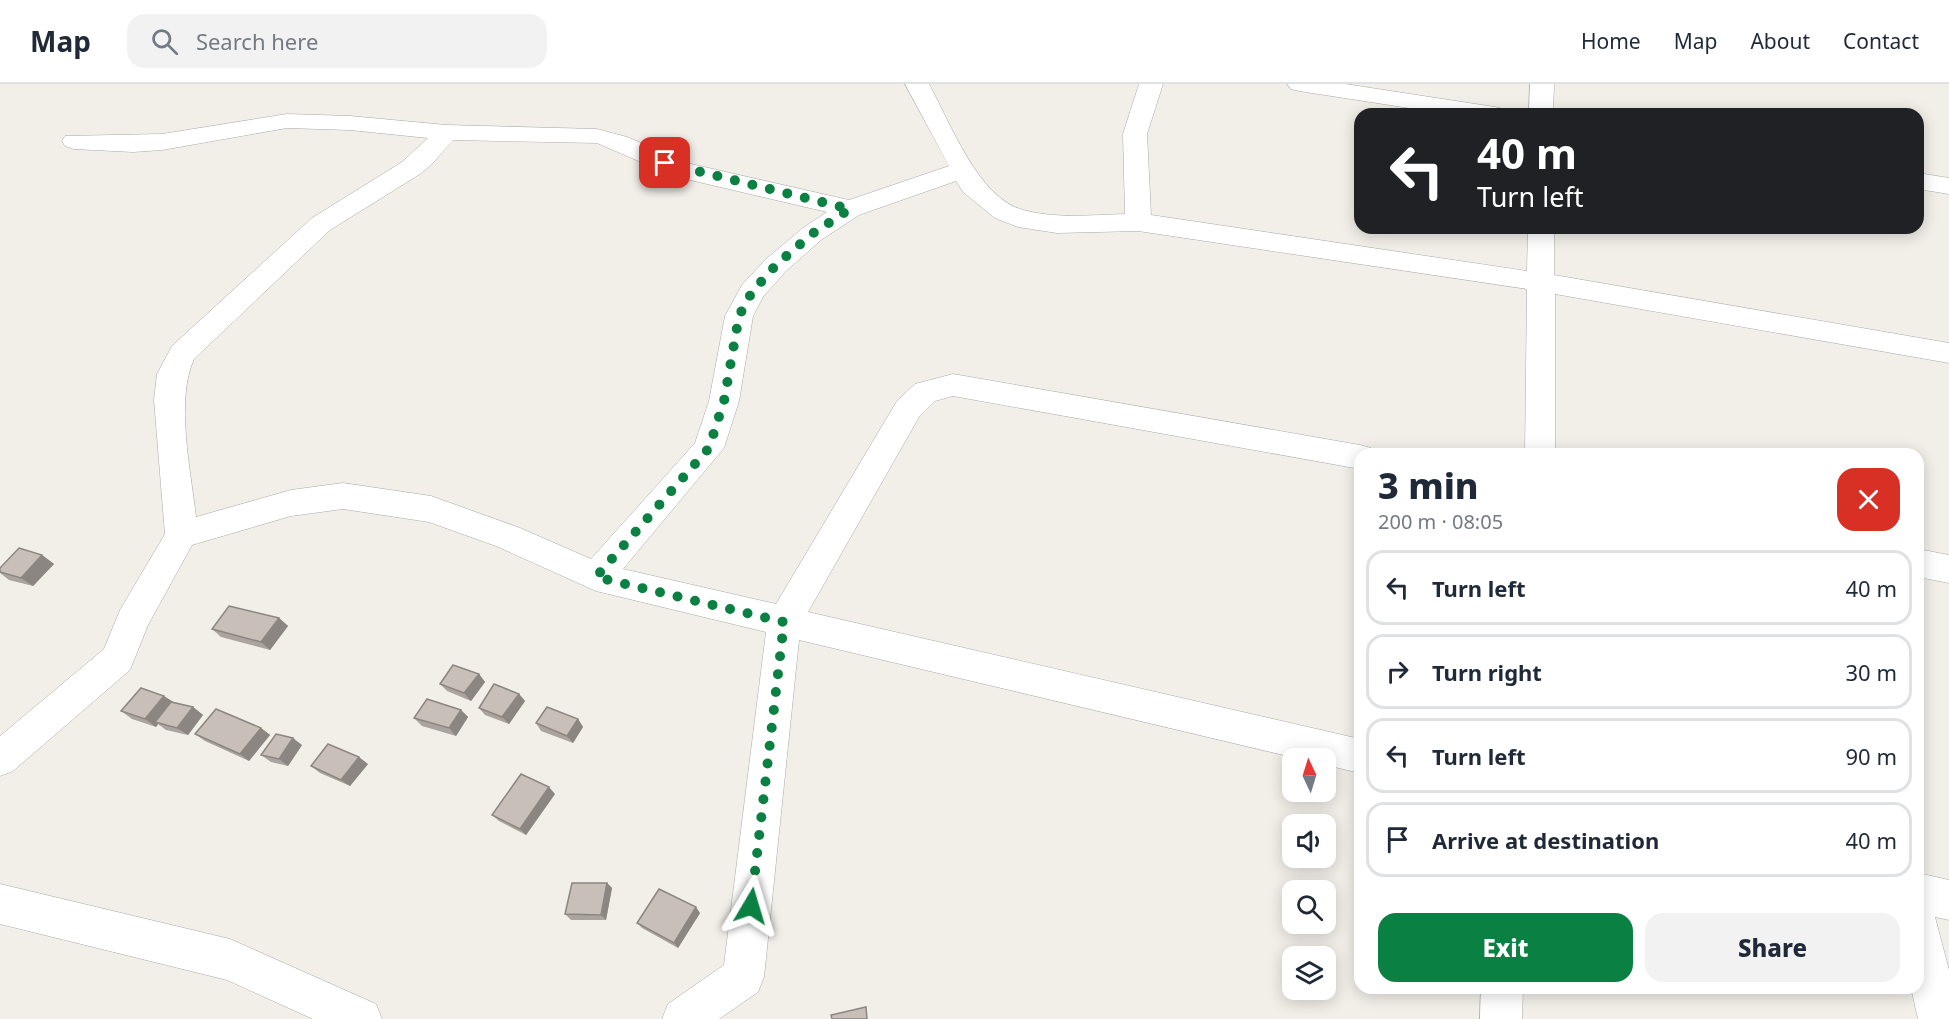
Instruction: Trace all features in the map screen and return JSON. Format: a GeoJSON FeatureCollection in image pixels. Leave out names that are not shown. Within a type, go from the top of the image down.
{"type":"FeatureCollection","features":[{"type":"Feature","properties":{"kind":"street"},"geometry":{"type":"LineString","coordinates":[[916,84],[962,170],[980,193],[1004,212],[1018,218],[1057,224],[1138,222],[1541,282],[1949,353]]}},
{"type":"Feature","properties":{"kind":"street"},"geometry":{"type":"LineString","coordinates":[[1138,222],[1135,134],[1151,84]]}},
{"type":"Feature","properties":{"kind":"street"},"geometry":{"type":"LineString","coordinates":[[1299,84],[1456,108]]}},
{"type":"Feature","properties":{"kind":"street"},"geometry":{"type":"LineString","coordinates":[[1541,108],[1542,84]]}},
{"type":"Feature","properties":{"kind":"street"},"geometry":{"type":"LineString","coordinates":[[74,141],[133,144],[162,142],[287,121],[350,123],[446,132],[597,136],[613,139],[647,157],[683,170],[850,209]]}},
{"type":"Feature","properties":{"kind":"street"},"geometry":{"type":"LineString","coordinates":[[0,759],[118,659],[132,621],[181,535],[169,400],[172,374],[182,353],[244,293],[321,224],[411,168],[423,159],[446,132]]}},
{"type":"Feature","properties":{"kind":"street"},"geometry":{"type":"LineString","coordinates":[[596,577],[709,448],[724,401],[739,316],[752,292],[776,265],[812,234],[850,209],[962,170]]}},
{"type":"Feature","properties":{"kind":"street"},"geometry":{"type":"LineString","coordinates":[[1924,182],[1949,186]]}},
{"type":"Feature","properties":{"kind":"street"},"geometry":{"type":"LineString","coordinates":[[1540,448],[1541,234]]}},
{"type":"Feature","properties":{"kind":"street"},"geometry":{"type":"LineString","coordinates":[[683,1019],[743,977],[784,622],[908,409],[925,392],[953,385],[1354,456]]}},
{"type":"Feature","properties":{"kind":"street"},"geometry":{"type":"LineString","coordinates":[[181,535],[291,503],[343,496],[431,509],[508,537],[596,577],[1354,755]]}},
{"type":"Feature","properties":{"kind":"street"},"geometry":{"type":"LineString","coordinates":[[1924,564],[1949,569]]}},
{"type":"Feature","properties":{"kind":"street"},"geometry":{"type":"LineString","coordinates":[[1924,894],[1949,900]]}},
{"type":"Feature","properties":{"kind":"street"},"geometry":{"type":"LineString","coordinates":[[0,904],[230,960],[361,1019]]}},
{"type":"Feature","properties":{"kind":"street"},"geometry":{"type":"LineString","coordinates":[[1924,952],[1939,1019]]}},
{"type":"Feature","properties":{"kind":"street"},"geometry":{"type":"LineString","coordinates":[[1501,1019],[1502,994]]}},
{"type":"Feature","properties":{"kind":"building"},"geometry":{"type":"Polygon","coordinates":[[[19,548],[42,555],[21,578],[0,572],[0,568],[19,548]]]}},
{"type":"Feature","properties":{"kind":"building"},"geometry":{"type":"Polygon","coordinates":[[[229,606],[279,618],[261,642],[212,629],[229,606]]]}},
{"type":"Feature","properties":{"kind":"building"},"geometry":{"type":"Polygon","coordinates":[[[453,665],[479,674],[464,693],[440,684],[453,665]]]}},
{"type":"Feature","properties":{"kind":"building"},"geometry":{"type":"Polygon","coordinates":[[[494,684],[519,694],[502,717],[479,708],[494,684]]]}},
{"type":"Feature","properties":{"kind":"building"},"geometry":{"type":"Polygon","coordinates":[[[141,688],[164,696],[145,719],[121,711],[141,688]]]}},
{"type":"Feature","properties":{"kind":"building"},"geometry":{"type":"Polygon","coordinates":[[[427,699],[461,710],[449,728],[414,718],[427,699]]]}},
{"type":"Feature","properties":{"kind":"building"},"geometry":{"type":"Polygon","coordinates":[[[171,702],[193,707],[177,728],[155,722],[171,702]]]}},
{"type":"Feature","properties":{"kind":"building"},"geometry":{"type":"Polygon","coordinates":[[[547,707],[578,719],[567,736],[536,723],[547,707]]]}},
{"type":"Feature","properties":{"kind":"building"},"geometry":{"type":"Polygon","coordinates":[[[216,709],[261,728],[240,754],[195,734],[216,709]]]}},
{"type":"Feature","properties":{"kind":"building"},"geometry":{"type":"Polygon","coordinates":[[[276,734],[293,738],[279,759],[261,755],[276,734]]]}},
{"type":"Feature","properties":{"kind":"building"},"geometry":{"type":"Polygon","coordinates":[[[328,744],[359,757],[341,780],[311,766],[328,744]]]}},
{"type":"Feature","properties":{"kind":"building"},"geometry":{"type":"Polygon","coordinates":[[[521,774],[549,787],[520,829],[492,815],[521,774]]]}},
{"type":"Feature","properties":{"kind":"building"},"geometry":{"type":"Polygon","coordinates":[[[572,883],[607,883],[601,915],[565,914],[572,883]]]}},
{"type":"Feature","properties":{"kind":"building"},"geometry":{"type":"Polygon","coordinates":[[[659,889],[696,907],[674,943],[637,923],[659,889]]]}},
{"type":"Feature","properties":{"kind":"building"},"geometry":{"type":"Polygon","coordinates":[[[866,1007],[867,1019],[832,1019],[831,1015],[866,1007]]]}},
{"type":"Feature","properties":{"kind":"route"},"geometry":{"type":"LineString","coordinates":[[665,163],[683,170],[850,209],[812,234],[776,265],[752,292],[739,316],[724,401],[709,448],[596,577],[784,622],[751,906]]}}]}
